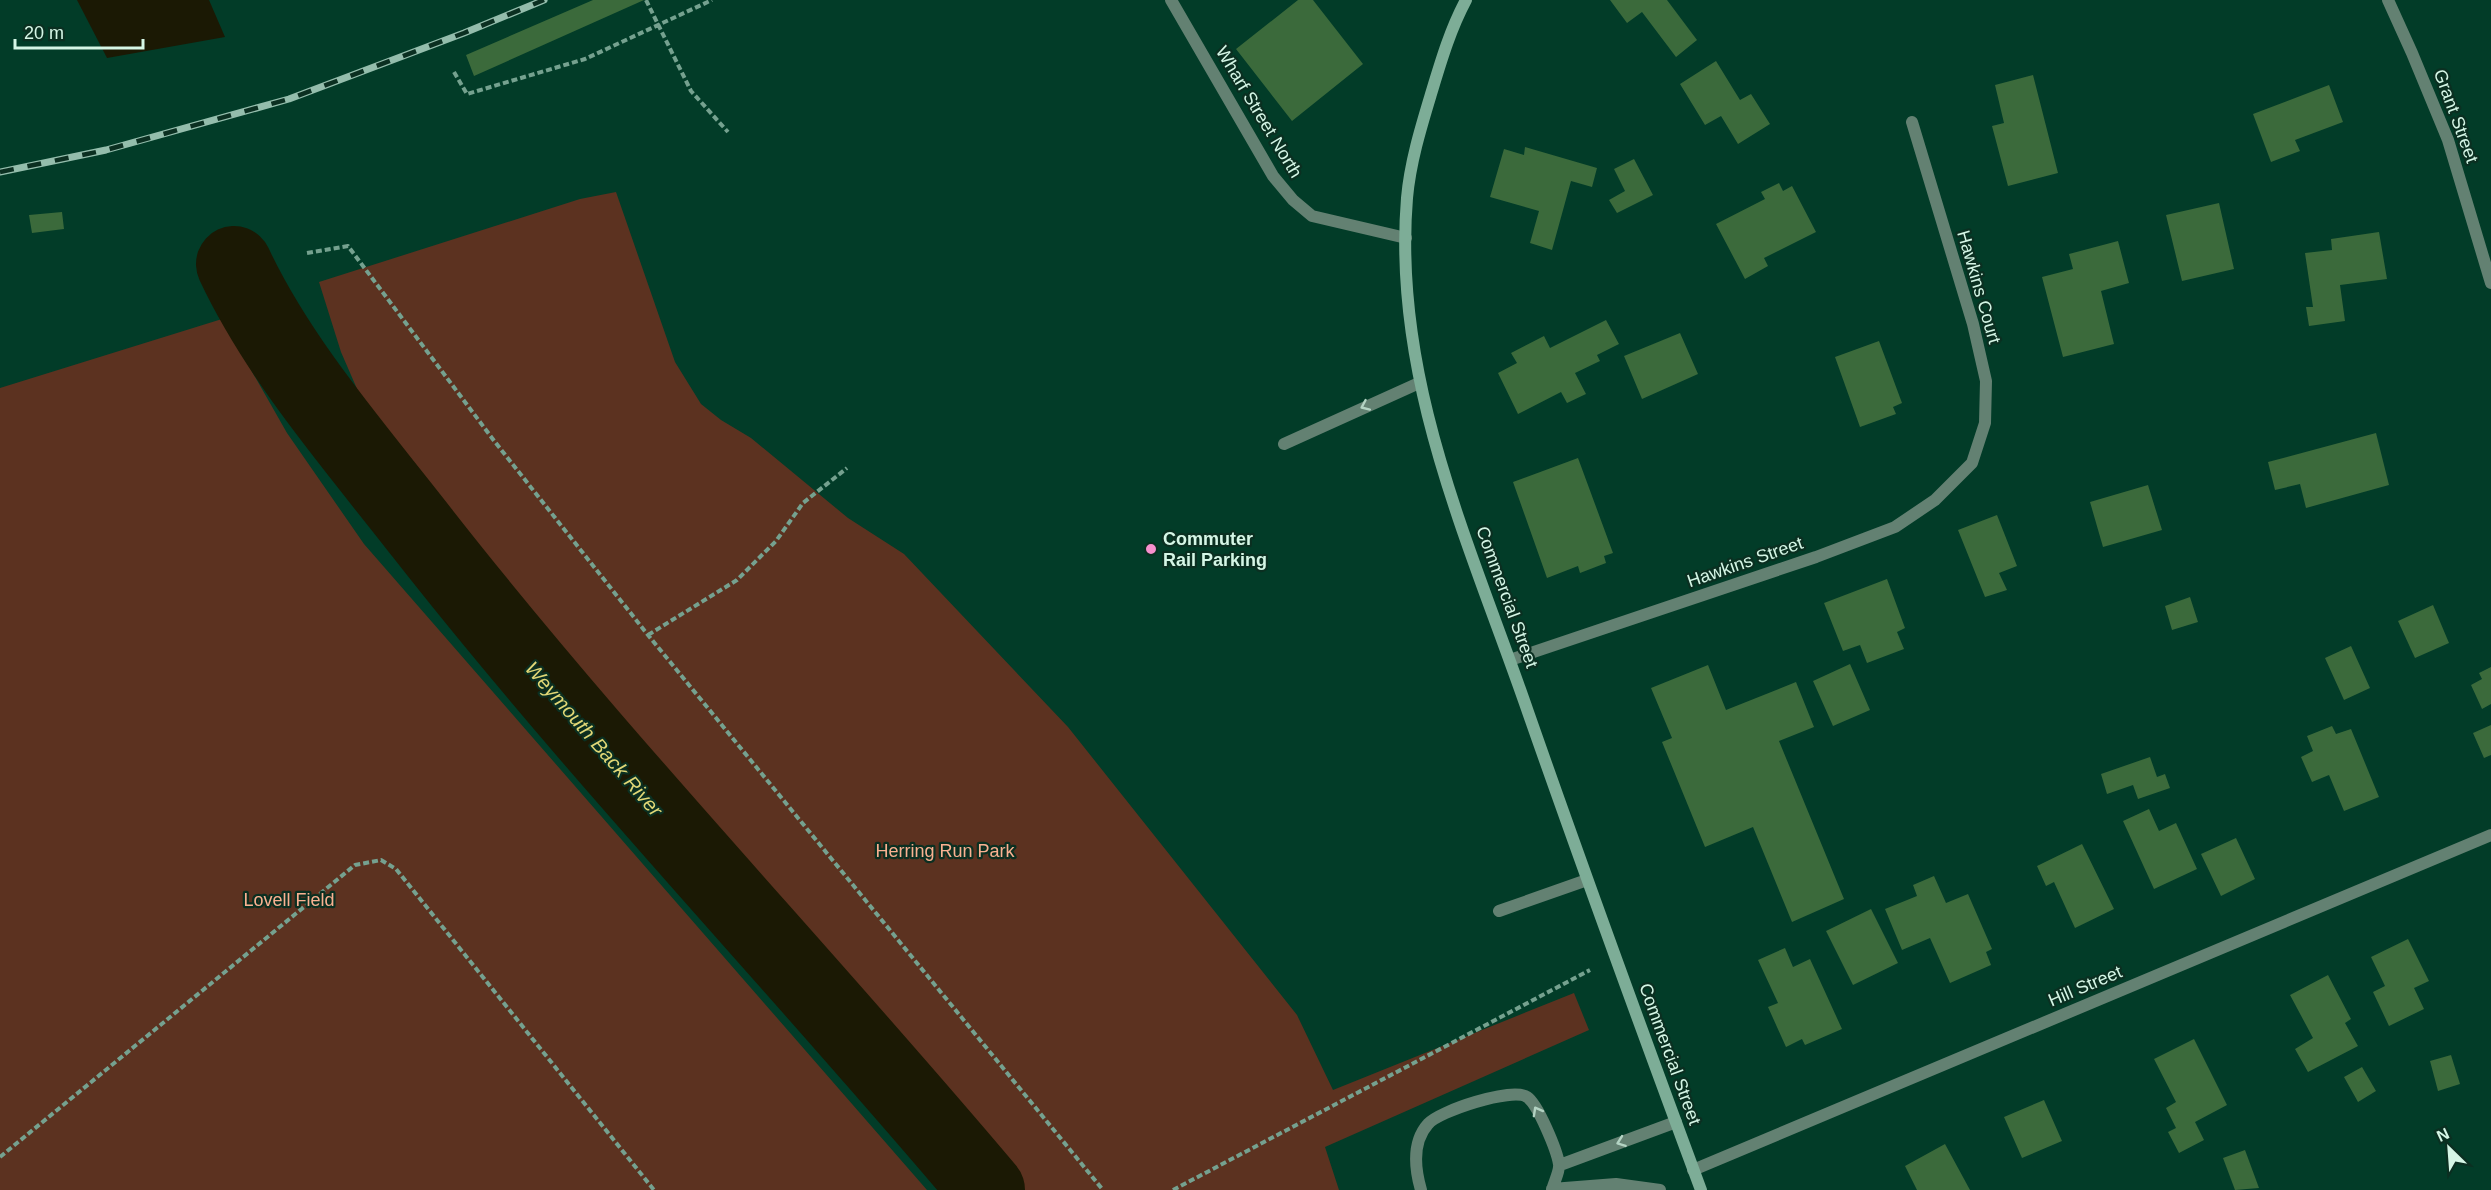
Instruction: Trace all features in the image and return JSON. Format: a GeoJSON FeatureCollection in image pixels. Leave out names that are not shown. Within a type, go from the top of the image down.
{"type":"FeatureCollection","features":[{"type":"Feature","properties":{"kind":"main road","name":"Commercial Street"},"geometry":{"type":"LineString","coordinates":[[1466,0],[1450,31],[1422,123],[1407,195],[1409,320],[1419,383],[1441,466],[1587,880],[1701,1190]]}},
{"type":"Feature","properties":{"kind":"street","name":"Wharf Street North"},"geometry":{"type":"LineString","coordinates":[[1171,0],[1273,176],[1293,200],[1312,216],[1406,238]]}},
{"type":"Feature","properties":{"kind":"street","name":"Grant Street"},"geometry":{"type":"LineString","coordinates":[[2388,0],[2448,140],[2491,283]]}},
{"type":"Feature","properties":{"kind":"street","name":"Hawkins Court"},"geometry":{"type":"LineString","coordinates":[[1912,122],[1973,324],[1986,381],[1985,423],[1972,463]]}},
{"type":"Feature","properties":{"kind":"street"},"geometry":{"type":"LineString","coordinates":[[1284,444],[1419,383]]}},
{"type":"Feature","properties":{"kind":"street","name":"Hawkins Street"},"geometry":{"type":"LineString","coordinates":[[1510,660],[1816,557],[1895,527],[1935,500],[1972,463]]}},
{"type":"Feature","properties":{"kind":"street","name":"Hill Street"},"geometry":{"type":"LineString","coordinates":[[1693,1170],[2491,835]]}},
{"type":"Feature","properties":{"kind":"street"},"geometry":{"type":"LineString","coordinates":[[1499,911],[1587,880]]}},
{"type":"Feature","properties":{"kind":"street"},"geometry":{"type":"LineString","coordinates":[[1421,1190],[1416,1150],[1428,1123],[1437,1117],[1497,1095],[1513,1094],[1526,1096],[1536,1105],[1560,1165],[1552,1190],[1616,1184],[1660,1190]]}},
{"type":"Feature","properties":{"kind":"street"},"geometry":{"type":"LineString","coordinates":[[1560,1165],[1676,1122]]}},
{"type":"Feature","properties":{"kind":"path"},"geometry":{"type":"LineString","coordinates":[[646,0],[691,91],[728,132]]}},
{"type":"Feature","properties":{"kind":"path"},"geometry":{"type":"LineString","coordinates":[[454,72],[467,94],[585,59],[712,0]]}},
{"type":"Feature","properties":{"kind":"path"},"geometry":{"type":"LineString","coordinates":[[307,253],[348,246],[495,442],[648,635],[1103,1190]]}},
{"type":"Feature","properties":{"kind":"path"},"geometry":{"type":"LineString","coordinates":[[648,635],[737,580],[776,541],[803,503],[847,468]]}},
{"type":"Feature","properties":{"kind":"path"},"geometry":{"type":"LineString","coordinates":[[0,1157],[355,865],[381,860],[396,869],[654,1190]]}},
{"type":"Feature","properties":{"kind":"path"},"geometry":{"type":"LineString","coordinates":[[1173,1190],[1615,957]]}},
{"type":"Feature","properties":{"kind":"green space","name":"Herring Run Park"},"geometry":{"type":"Polygon","coordinates":[[[616,192],[675,362],[701,404],[721,420],[751,438],[848,518],[904,554],[1068,727],[1297,1015],[1333,1090],[1574,993],[1589,1030],[1325,1147],[1339,1190],[1009,1190],[518,621],[424,505],[377,435],[341,352],[319,282],[580,199],[616,192]]]}},
{"type":"Feature","properties":{"kind":"green space","name":"Lovell Field"},"geometry":{"type":"Polygon","coordinates":[[[222,319],[287,433],[364,544],[927,1190],[0,1190],[0,388],[222,319]]]}},
{"type":"Feature","properties":{"kind":"shaded area"},"geometry":{"type":"Polygon","coordinates":[[[77,0],[209,0],[225,37],[107,58],[77,0]]]}},
{"type":"Feature","properties":{"kind":"building"},"geometry":{"type":"Polygon","coordinates":[[[593,0],[644,0],[474,76],[466,55],[593,0]]]}},
{"type":"Feature","properties":{"kind":"building"},"geometry":{"type":"Polygon","coordinates":[[[1298,0],[1313,0],[1363,64],[1292,121],[1236,49],[1298,0]]]}},
{"type":"Feature","properties":{"kind":"building"},"geometry":{"type":"Polygon","coordinates":[[[1610,0],[1667,0],[1697,40],[1676,57],[1642,12],[1627,23],[1610,0]]]}},
{"type":"Feature","properties":{"kind":"building"},"geometry":{"type":"Polygon","coordinates":[[[1716,61],[1740,100],[1751,94],[1770,124],[1738,144],[1721,116],[1705,125],[1680,84],[1716,61]]]}},
{"type":"Feature","properties":{"kind":"building"},"geometry":{"type":"Polygon","coordinates":[[[2033,75],[2058,173],[2008,186],[1992,126],[2004,123],[1995,85],[2033,75]]]}},
{"type":"Feature","properties":{"kind":"building"},"geometry":{"type":"Polygon","coordinates":[[[2329,85],[2343,122],[2295,140],[2300,151],[2271,162],[2253,114],[2329,85]]]}},
{"type":"Feature","properties":{"kind":"building"},"geometry":{"type":"Polygon","coordinates":[[[1525,147],[1597,168],[1592,187],[1571,181],[1552,250],[1530,243],[1539,211],[1490,197],[1504,149],[1524,155],[1525,147]]]}},
{"type":"Feature","properties":{"kind":"building"},"geometry":{"type":"Polygon","coordinates":[[[1634,159],[1653,195],[1617,213],[1609,200],[1625,191],[1614,169],[1634,159]]]}},
{"type":"Feature","properties":{"kind":"building"},"geometry":{"type":"Polygon","coordinates":[[[1779,183],[1783,191],[1792,186],[1816,232],[1764,258],[1768,266],[1745,279],[1716,224],[1765,199],[1761,192],[1779,183]]]}},
{"type":"Feature","properties":{"kind":"building"},"geometry":{"type":"Polygon","coordinates":[[[2219,203],[2234,269],[2182,281],[2166,215],[2219,203]]]}},
{"type":"Feature","properties":{"kind":"building"},"geometry":{"type":"Polygon","coordinates":[[[62,212],[64,229],[32,233],[29,215],[62,212]]]}},
{"type":"Feature","properties":{"kind":"building"},"geometry":{"type":"Polygon","coordinates":[[[2379,232],[2387,279],[2340,285],[2345,321],[2309,326],[2306,307],[2313,307],[2305,253],[2332,250],[2331,239],[2379,232]]]}},
{"type":"Feature","properties":{"kind":"building"},"geometry":{"type":"Polygon","coordinates":[[[2118,241],[2129,283],[2101,291],[2114,344],[2063,357],[2042,277],[2073,269],[2069,254],[2118,241]]]}},
{"type":"Feature","properties":{"kind":"building"},"geometry":{"type":"Polygon","coordinates":[[[1606,320],[1619,344],[1597,355],[1600,361],[1575,373],[1586,394],[1567,403],[1561,392],[1518,414],[1498,373],[1517,363],[1511,353],[1544,336],[1550,348],[1606,320]]]}},
{"type":"Feature","properties":{"kind":"building"},"geometry":{"type":"Polygon","coordinates":[[[1680,333],[1698,374],[1642,399],[1624,356],[1680,333]]]}},
{"type":"Feature","properties":{"kind":"building"},"geometry":{"type":"Polygon","coordinates":[[[1879,341],[1902,403],[1893,407],[1896,414],[1860,427],[1835,357],[1879,341]]]}},
{"type":"Feature","properties":{"kind":"building"},"geometry":{"type":"Polygon","coordinates":[[[2376,433],[2389,485],[2306,508],[2300,484],[2275,490],[2268,462],[2376,433]]]}},
{"type":"Feature","properties":{"kind":"building"},"geometry":{"type":"Polygon","coordinates":[[[1578,458],[1613,553],[1604,556],[1606,563],[1580,573],[1578,566],[1547,578],[1513,482],[1578,458]]]}},
{"type":"Feature","properties":{"kind":"building"},"geometry":{"type":"Polygon","coordinates":[[[2148,485],[2162,530],[2103,547],[2090,502],[2148,485]]]}},
{"type":"Feature","properties":{"kind":"building"},"geometry":{"type":"Polygon","coordinates":[[[1997,515],[2017,566],[1999,573],[2007,590],[1985,597],[1958,530],[1997,515]]]}},
{"type":"Feature","properties":{"kind":"building"},"geometry":{"type":"Polygon","coordinates":[[[1887,579],[1905,628],[1897,632],[1904,649],[1867,663],[1860,645],[1843,651],[1824,603],[1887,579]]]}},
{"type":"Feature","properties":{"kind":"building"},"geometry":{"type":"Polygon","coordinates":[[[2190,597],[2198,622],[2172,630],[2165,606],[2190,597]]]}},
{"type":"Feature","properties":{"kind":"building"},"geometry":{"type":"Polygon","coordinates":[[[2433,605],[2449,643],[2415,658],[2398,621],[2433,605]]]}},
{"type":"Feature","properties":{"kind":"building"},"geometry":{"type":"Polygon","coordinates":[[[2351,646],[2370,688],[2344,700],[2325,658],[2351,646]]]}},
{"type":"Feature","properties":{"kind":"building"},"geometry":{"type":"Polygon","coordinates":[[[1850,664],[1870,710],[1833,726],[1813,681],[1850,664]]]}},
{"type":"Feature","properties":{"kind":"building"},"geometry":{"type":"Polygon","coordinates":[[[1708,665],[1726,710],[1796,682],[1814,727],[1779,741],[1844,899],[1792,922],[1753,827],[1705,847],[1662,742],[1672,738],[1651,688],[1708,665]]]}},
{"type":"Feature","properties":{"kind":"building"},"geometry":{"type":"Polygon","coordinates":[[[2491,667],[2491,704],[2482,709],[2471,685],[2482,679],[2479,673],[2491,667]]]}},
{"type":"Feature","properties":{"kind":"building"},"geometry":{"type":"Polygon","coordinates":[[[2491,725],[2491,755],[2484,758],[2473,733],[2491,725]]]}},
{"type":"Feature","properties":{"kind":"building"},"geometry":{"type":"Polygon","coordinates":[[[2332,726],[2336,734],[2351,729],[2379,797],[2344,811],[2329,775],[2312,782],[2301,757],[2313,751],[2307,736],[2332,726]]]}},
{"type":"Feature","properties":{"kind":"building"},"geometry":{"type":"Polygon","coordinates":[[[2150,757],[2157,777],[2165,774],[2170,788],[2138,799],[2133,785],[2107,794],[2101,774],[2150,757]]]}},
{"type":"Feature","properties":{"kind":"building"},"geometry":{"type":"Polygon","coordinates":[[[2149,809],[2159,831],[2176,823],[2197,869],[2154,889],[2123,821],[2149,809]]]}},
{"type":"Feature","properties":{"kind":"building"},"geometry":{"type":"Polygon","coordinates":[[[2236,838],[2255,879],[2221,896],[2201,854],[2236,838]]]}},
{"type":"Feature","properties":{"kind":"building"},"geometry":{"type":"Polygon","coordinates":[[[2082,844],[2114,909],[2075,928],[2054,882],[2046,886],[2037,866],[2082,844]]]}},
{"type":"Feature","properties":{"kind":"building"},"geometry":{"type":"Polygon","coordinates":[[[1934,876],[1946,903],[1968,894],[1992,949],[1986,952],[1991,965],[1950,983],[1930,938],[1902,950],[1885,909],[1917,896],[1913,885],[1934,876]]]}},
{"type":"Feature","properties":{"kind":"building"},"geometry":{"type":"Polygon","coordinates":[[[1871,909],[1898,963],[1853,985],[1826,931],[1871,909]]]}},
{"type":"Feature","properties":{"kind":"building"},"geometry":{"type":"Polygon","coordinates":[[[2408,939],[2429,981],[2414,988],[2424,1009],[2389,1026],[2373,992],[2385,986],[2371,957],[2408,939]]]}},
{"type":"Feature","properties":{"kind":"building"},"geometry":{"type":"Polygon","coordinates":[[[1785,948],[1793,967],[1810,959],[1842,1029],[1805,1045],[1802,1039],[1786,1047],[1768,1007],[1778,1003],[1758,960],[1785,948]]]}},
{"type":"Feature","properties":{"kind":"building"},"geometry":{"type":"Polygon","coordinates":[[[2328,975],[2351,1019],[2345,1023],[2358,1046],[2308,1072],[2295,1049],[2313,1038],[2290,995],[2328,975]]]}},
{"type":"Feature","properties":{"kind":"building"},"geometry":{"type":"Polygon","coordinates":[[[2194,1039],[2227,1105],[2195,1122],[2204,1140],[2179,1153],[2168,1132],[2176,1128],[2166,1108],[2176,1102],[2154,1059],[2194,1039]]]}},
{"type":"Feature","properties":{"kind":"building"},"geometry":{"type":"Polygon","coordinates":[[[2451,1055],[2460,1084],[2438,1091],[2430,1061],[2451,1055]]]}},
{"type":"Feature","properties":{"kind":"building"},"geometry":{"type":"Polygon","coordinates":[[[2362,1067],[2376,1091],[2358,1102],[2344,1077],[2362,1067]]]}},
{"type":"Feature","properties":{"kind":"building"},"geometry":{"type":"Polygon","coordinates":[[[2044,1100],[2062,1141],[2022,1158],[2004,1117],[2044,1100]]]}},
{"type":"Feature","properties":{"kind":"building"},"geometry":{"type":"Polygon","coordinates":[[[1945,1144],[1970,1190],[1917,1190],[1905,1166],[1945,1144]]]}},
{"type":"Feature","properties":{"kind":"building"},"geometry":{"type":"Polygon","coordinates":[[[2245,1150],[2259,1188],[2235,1190],[2223,1158],[2245,1150]]]}},
{"type":"Feature","properties":{"kind":"waterway","name":"Weymouth Back River"},"geometry":{"type":"LineString","coordinates":[[234,264],[274,336],[321,404],[491,618],[631,783],[987,1190]]}},
{"type":"Feature","properties":{"kind":"railway"},"geometry":{"type":"LineString","coordinates":[[0,172],[106,150],[289,99],[464,33],[544,0]]}},
{"type":"Feature","properties":{"kind":"place","name":"Commuter Rail Parking"},"geometry":{"type":"Point","coordinates":[1151,549]}}]}
